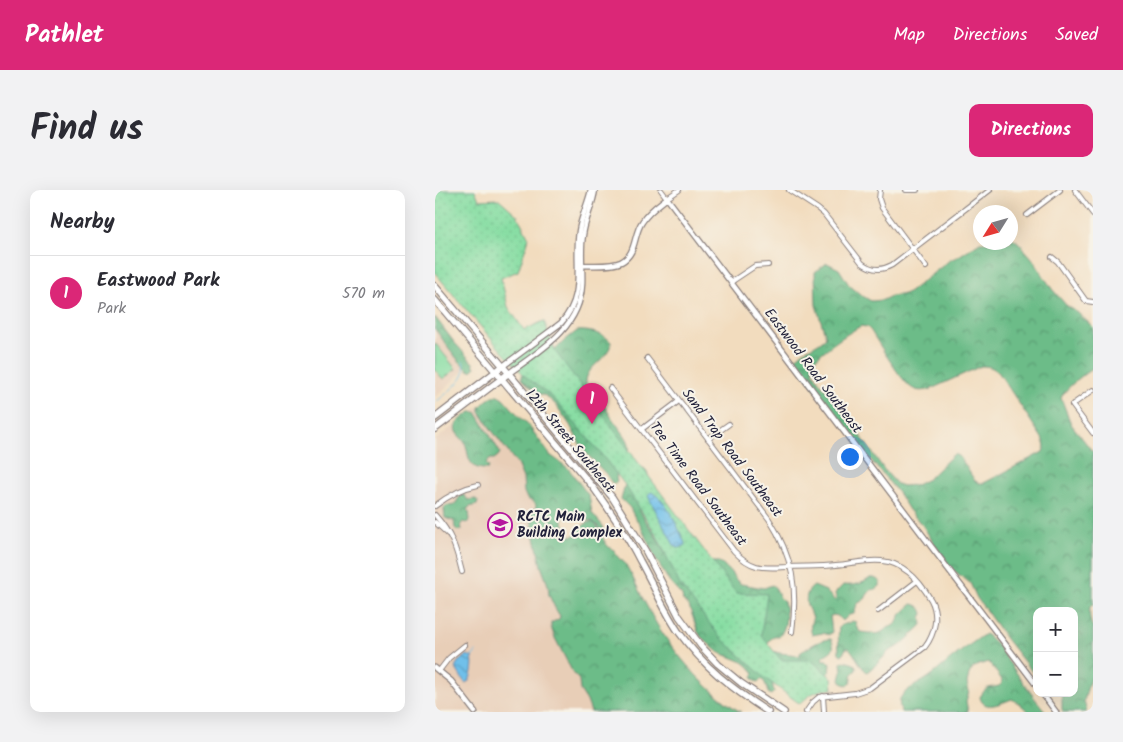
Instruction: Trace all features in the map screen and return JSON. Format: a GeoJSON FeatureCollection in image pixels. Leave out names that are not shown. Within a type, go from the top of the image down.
{"type":"FeatureCollection","features":[{"type":"Feature","properties":{"kind":"main road","name":"12th Street Southeast"},"geometry":{"type":"LineString","coordinates":[[435,286],[597,478],[615,502],[645,550],[675,610],[701,646],[718,664],[741,683],[785,712]]}},
{"type":"Feature","properties":{"kind":"main road","name":"12th Street Southeast"},"geometry":{"type":"LineString","coordinates":[[435,300],[576,466],[605,503],[634,549],[668,615],[699,657],[734,689],[768,712]]}},
{"type":"Feature","properties":{"kind":"main road"},"geometry":{"type":"LineString","coordinates":[[435,418],[503,366]]}},
{"type":"Feature","properties":{"kind":"main road"},"geometry":{"type":"LineString","coordinates":[[435,429],[509,373]]}},
{"type":"Feature","properties":{"kind":"street"},"geometry":{"type":"LineString","coordinates":[[509,373],[556,337],[571,321],[577,310],[582,286],[579,230],[591,190]]}},
{"type":"Feature","properties":{"kind":"street"},"geometry":{"type":"LineString","coordinates":[[503,366],[555,328],[567,316],[573,305],[576,298],[582,236],[595,190]]}},
{"type":"Feature","properties":{"kind":"street","name":"Eastwood Road Southeast"},"geometry":{"type":"LineString","coordinates":[[661,190],[1033,681]]}},
{"type":"Feature","properties":{"kind":"street"},"geometry":{"type":"LineString","coordinates":[[580,265],[615,264],[620,262],[632,250],[640,225],[649,212],[679,190]]}},
{"type":"Feature","properties":{"kind":"street"},"geometry":{"type":"LineString","coordinates":[[789,190],[824,214],[862,263],[869,268],[877,269],[887,267],[913,249],[990,190]]}},
{"type":"Feature","properties":{"kind":"street"},"geometry":{"type":"LineString","coordinates":[[880,190],[879,199],[882,208],[926,268]]}},
{"type":"Feature","properties":{"kind":"street"},"geometry":{"type":"LineString","coordinates":[[905,190],[917,190]]}},
{"type":"Feature","properties":{"kind":"street"},"geometry":{"type":"LineString","coordinates":[[1027,215],[1061,190]]}},
{"type":"Feature","properties":{"kind":"street"},"geometry":{"type":"LineString","coordinates":[[1075,190],[1093,214]]}},
{"type":"Feature","properties":{"kind":"street"},"geometry":{"type":"LineString","coordinates":[[1052,257],[1058,262],[1086,301],[1093,302]]}},
{"type":"Feature","properties":{"kind":"street"},"geometry":{"type":"LineString","coordinates":[[731,282],[755,266],[768,265]]}},
{"type":"Feature","properties":{"kind":"street","name":"Sand Trap Road Southeast"},"geometry":{"type":"LineString","coordinates":[[647,358],[772,525],[783,544],[791,567],[795,601],[792,632]]}},
{"type":"Feature","properties":{"kind":"street","name":"Tee Time Road Southeast"},"geometry":{"type":"LineString","coordinates":[[610,388],[739,557],[748,563],[764,568],[890,562],[903,567],[911,574],[932,602],[935,616],[933,631],[929,642],[925,646],[870,688],[855,693],[823,696]]}},
{"type":"Feature","properties":{"kind":"street"},"geometry":{"type":"LineString","coordinates":[[1092,431],[1072,404],[1093,390]]}},
{"type":"Feature","properties":{"kind":"street"},"geometry":{"type":"LineString","coordinates":[[642,429],[679,401]]}},
{"type":"Feature","properties":{"kind":"street"},"geometry":{"type":"LineString","coordinates":[[708,439],[729,424]]}},
{"type":"Feature","properties":{"kind":"street"},"geometry":{"type":"LineString","coordinates":[[435,506],[456,492],[478,485]]}},
{"type":"Feature","properties":{"kind":"street"},"geometry":{"type":"LineString","coordinates":[[435,515],[445,526],[456,547],[462,572]]}},
{"type":"Feature","properties":{"kind":"street"},"geometry":{"type":"LineString","coordinates":[[435,522],[450,536]]}},
{"type":"Feature","properties":{"kind":"street"},"geometry":{"type":"LineString","coordinates":[[878,611],[917,581]]}},
{"type":"Feature","properties":{"kind":"street"},"geometry":{"type":"LineString","coordinates":[[465,645],[437,670],[451,681],[475,712]]}},
{"type":"Feature","properties":{"kind":"street"},"geometry":{"type":"LineString","coordinates":[[806,712],[815,699],[823,696],[824,712]]}},
{"type":"Feature","properties":{"kind":"street"},"geometry":{"type":"LineString","coordinates":[[1045,697],[1056,712]]}},
{"type":"Feature","properties":{"kind":"shaded area"},"geometry":{"type":"Polygon","coordinates":[[[435,329],[465,368],[435,397],[435,329]]]}},
{"type":"Feature","properties":{"kind":"shaded area"},"geometry":{"type":"Polygon","coordinates":[[[478,407],[522,466],[588,691],[604,712],[435,712],[435,440],[478,407]]]}},
{"type":"Feature","properties":{"kind":"green space"},"geometry":{"type":"Polygon","coordinates":[[[435,190],[475,190],[479,200],[499,199],[517,215],[529,238],[518,271],[501,278],[508,307],[524,330],[544,321],[555,351],[736,593],[767,594],[761,635],[781,660],[811,660],[832,678],[833,689],[815,692],[800,704],[765,678],[720,637],[680,585],[657,536],[625,485],[598,450],[553,398],[524,375],[498,347],[435,273],[435,190]]]}},
{"type":"Feature","properties":{"kind":"green space"},"geometry":{"type":"Polygon","coordinates":[[[1018,242],[1066,305],[1093,327],[1093,368],[1080,377],[1061,398],[1071,424],[1093,452],[1093,604],[1090,607],[1090,621],[1093,628],[1093,675],[1084,701],[1087,712],[1063,712],[1062,709],[1062,697],[1078,697],[1078,607],[1033,607],[1033,673],[977,598],[970,583],[952,569],[944,559],[923,526],[909,510],[899,494],[858,446],[849,430],[825,403],[795,359],[826,337],[816,305],[815,272],[827,263],[839,269],[849,285],[871,301],[883,300],[891,296],[908,293],[950,260],[973,247],[973,250],[1018,250],[1018,242]],[[861,326],[849,333],[819,356],[814,361],[812,367],[818,380],[885,471],[897,484],[903,486],[916,485],[928,479],[954,454],[960,457],[975,481],[984,483],[1043,452],[1045,446],[1042,438],[995,369],[981,366],[931,389],[917,390],[912,388],[903,378],[867,327],[861,326]]]}},
{"type":"Feature","properties":{"kind":"green space"},"geometry":{"type":"Polygon","coordinates":[[[435,317],[473,363],[475,368],[473,370],[470,371],[451,352],[435,329],[435,317]]]}},
{"type":"Feature","properties":{"kind":"green space"},"geometry":{"type":"Polygon","coordinates":[[[577,331],[595,333],[604,336],[611,342],[607,353],[589,372],[586,387],[605,407],[629,444],[628,454],[617,471],[617,482],[615,484],[583,450],[570,425],[556,405],[546,396],[537,393],[522,379],[522,375],[552,353],[577,331]]]}},
{"type":"Feature","properties":{"kind":"green space"},"geometry":{"type":"Polygon","coordinates":[[[435,343],[456,369],[443,379],[435,370],[435,343]]]}},
{"type":"Feature","properties":{"kind":"green space"},"geometry":{"type":"Polygon","coordinates":[[[498,395],[527,423],[550,455],[568,468],[589,496],[592,513],[605,532],[604,534],[596,524],[592,521],[583,521],[573,515],[566,515],[563,523],[570,536],[573,536],[588,522],[596,525],[606,544],[614,550],[625,564],[667,640],[702,681],[728,704],[741,712],[591,712],[580,690],[579,680],[573,673],[551,627],[551,623],[559,619],[560,616],[549,595],[548,585],[541,566],[531,518],[536,506],[533,501],[527,499],[524,492],[523,478],[517,464],[480,412],[480,407],[486,401],[498,395]]]}},
{"type":"Feature","properties":{"kind":"green space"},"geometry":{"type":"Polygon","coordinates":[[[471,412],[476,412],[500,453],[494,459],[488,461],[486,464],[489,467],[488,469],[478,468],[473,465],[465,443],[455,428],[462,418],[471,412]]]}},
{"type":"Feature","properties":{"kind":"green space"},"geometry":{"type":"Polygon","coordinates":[[[644,468],[648,481],[635,497],[636,502],[667,556],[719,562],[741,584],[764,588],[772,585],[784,602],[786,620],[782,633],[779,637],[774,637],[770,640],[769,646],[773,651],[800,657],[800,653],[811,646],[823,640],[831,639],[833,648],[822,657],[823,660],[827,660],[831,665],[830,671],[825,676],[772,682],[774,692],[771,695],[768,693],[762,679],[758,682],[755,681],[752,677],[754,673],[748,666],[743,662],[718,652],[701,637],[689,606],[670,583],[640,525],[630,508],[621,499],[626,482],[640,469],[644,468]]]}},
{"type":"Feature","properties":{"kind":"green space"},"geometry":{"type":"Polygon","coordinates":[[[461,495],[464,495],[468,500],[476,499],[478,501],[477,505],[469,507],[467,510],[470,520],[467,523],[463,522],[461,524],[462,530],[458,531],[455,528],[454,521],[445,518],[444,508],[455,504],[461,495]]]}},
{"type":"Feature","properties":{"kind":"green space"},"geometry":{"type":"Polygon","coordinates":[[[870,578],[880,581],[880,586],[871,590],[865,599],[857,604],[854,614],[849,615],[842,621],[838,616],[830,616],[832,632],[829,635],[823,633],[812,635],[811,622],[813,617],[806,601],[810,589],[814,586],[826,591],[835,601],[835,593],[843,585],[858,584],[870,578]]]}},
{"type":"Feature","properties":{"kind":"green space"},"geometry":{"type":"Polygon","coordinates":[[[912,604],[922,610],[922,625],[901,645],[889,651],[867,672],[849,648],[846,648],[841,655],[839,653],[839,628],[841,625],[852,621],[856,622],[860,632],[877,634],[896,624],[901,614],[912,604]]]}},
{"type":"Feature","properties":{"kind":"green space"},"geometry":{"type":"Polygon","coordinates":[[[985,634],[997,644],[1033,697],[1046,712],[1029,712],[1012,699],[993,705],[982,702],[980,697],[988,688],[999,686],[1002,683],[1002,680],[989,662],[973,668],[969,674],[967,683],[969,691],[966,701],[968,712],[901,712],[899,704],[903,694],[933,674],[985,634]]]}},
{"type":"Feature","properties":{"kind":"green space"},"geometry":{"type":"Polygon","coordinates":[[[844,661],[856,666],[856,670],[851,675],[852,679],[849,685],[843,684],[840,680],[842,672],[841,663],[844,661]]]}},
{"type":"Feature","properties":{"kind":"water"},"geometry":{"type":"Polygon","coordinates":[[[651,492],[662,501],[671,514],[684,541],[685,545],[682,547],[678,548],[674,545],[649,498],[648,495],[651,492]]]}},
{"type":"Feature","properties":{"kind":"water"},"geometry":{"type":"Polygon","coordinates":[[[467,655],[472,657],[473,666],[469,681],[465,683],[455,667],[467,655]]]}},
{"type":"Feature","properties":{"kind":"waterway"},"geometry":{"type":"LineString","coordinates":[[435,403],[451,390],[462,377],[464,373],[463,361]]}},
{"type":"Feature","properties":{"kind":"waterway"},"geometry":{"type":"LineString","coordinates":[[472,657],[476,652]]}},
{"type":"Feature","properties":{"kind":"place","name":"Eastwood Park"},"geometry":{"type":"Point","coordinates":[592,424]}},
{"type":"Feature","properties":{"kind":"place","name":"RCTC Main Building Complex"},"geometry":{"type":"Point","coordinates":[500,525]}}]}
